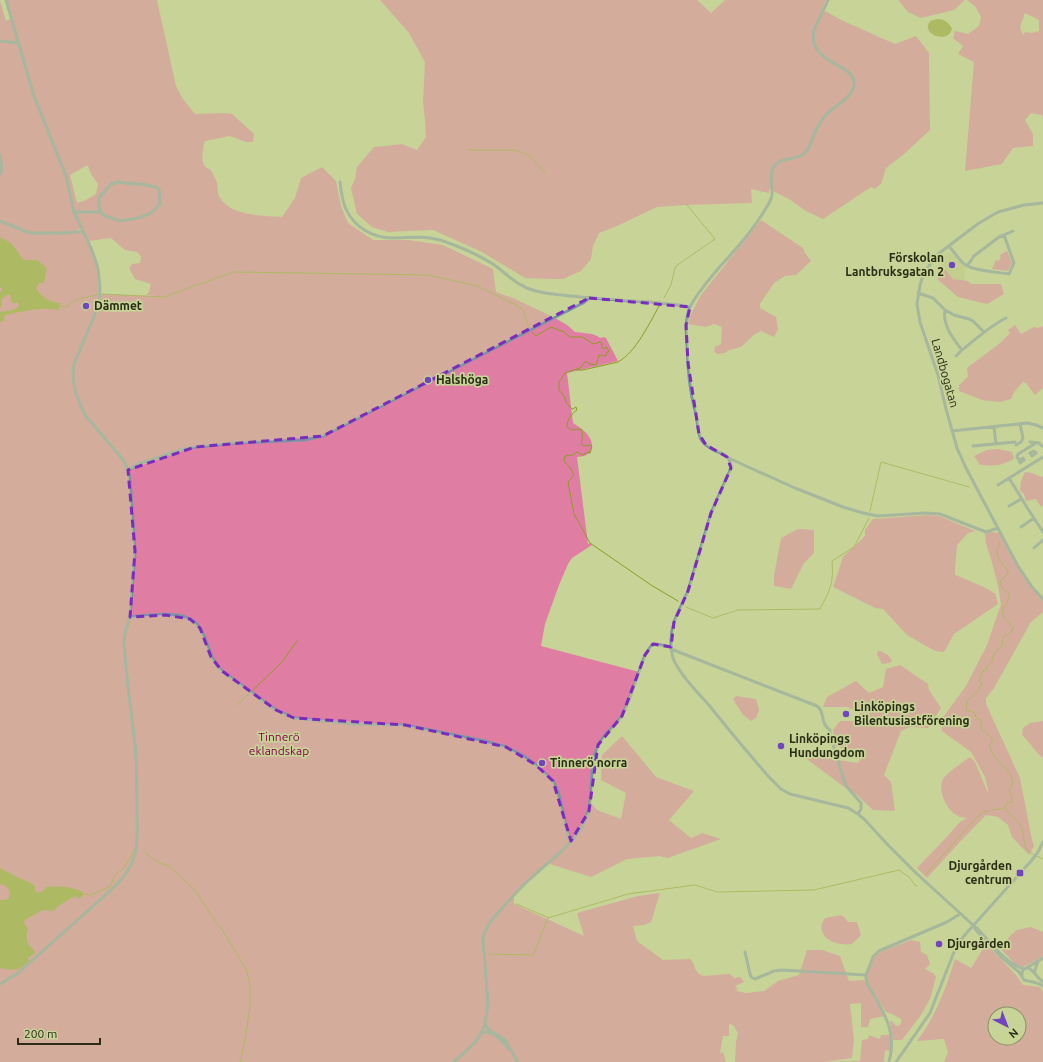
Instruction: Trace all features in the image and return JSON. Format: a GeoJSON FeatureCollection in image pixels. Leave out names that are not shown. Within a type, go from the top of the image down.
{"type":"FeatureCollection","features":[{"type":"Feature","properties":{"kind":"street"},"geometry":{"type":"LineString","coordinates":[[0,984],[17,974],[122,879],[133,862],[137,844],[137,771],[124,642],[130,617],[135,551],[130,478],[124,461],[85,415],[79,402],[74,384],[74,364],[98,306],[100,288],[96,262],[74,212],[66,176],[34,96],[6,0]]}},
{"type":"Feature","properties":{"kind":"street"},"geometry":{"type":"LineString","coordinates":[[828,0],[814,30],[814,45],[822,56],[850,74],[854,82],[853,90],[848,97],[832,108],[824,117],[805,153],[796,158],[784,160],[775,165],[771,172],[772,195],[767,207],[744,238],[703,286],[690,307],[686,325],[688,363],[691,392],[699,434],[706,445],[729,459],[843,507],[878,516],[925,513],[940,514],[986,532],[998,528]]}},
{"type":"Feature","properties":{"kind":"street"},"geometry":{"type":"LineString","coordinates":[[0,41],[18,42]]}},
{"type":"Feature","properties":{"kind":"street"},"geometry":{"type":"LineString","coordinates":[[0,155],[2,170],[0,174]]}},
{"type":"Feature","properties":{"kind":"street"},"geometry":{"type":"LineString","coordinates":[[340,182],[345,208],[360,228],[373,235],[392,238],[421,236],[436,239],[486,260],[520,285],[531,290],[549,294],[690,307]]}},
{"type":"Feature","properties":{"kind":"street"},"geometry":{"type":"LineString","coordinates":[[74,212],[100,212],[105,216],[121,221],[138,218],[151,213],[160,204],[159,189],[136,183],[113,183],[99,198],[100,212]]}},
{"type":"Feature","properties":{"kind":"street","name":"Landbogatan"},"geometry":{"type":"LineString","coordinates":[[1043,203],[1024,204],[998,212],[979,223],[935,257],[925,270],[918,293],[917,304],[920,322],[938,375],[957,448],[965,466],[1022,571],[1032,587],[1043,599]]}},
{"type":"Feature","properties":{"kind":"street"},"geometry":{"type":"LineString","coordinates":[[0,221],[26,232],[34,233],[83,231]]}},
{"type":"Feature","properties":{"kind":"street"},"geometry":{"type":"LineString","coordinates":[[967,266],[974,256],[999,237],[1013,231]]}},
{"type":"Feature","properties":{"kind":"street"},"geometry":{"type":"LineString","coordinates":[[949,246],[967,266],[975,269],[1009,274],[1014,263],[1004,235]]}},
{"type":"Feature","properties":{"kind":"street"},"geometry":{"type":"LineString","coordinates":[[918,293],[933,298],[945,310],[973,321],[984,332]]}},
{"type":"Feature","properties":{"kind":"street"},"geometry":{"type":"LineString","coordinates":[[128,470],[138,464],[195,447],[235,443],[304,440],[323,436],[583,303],[589,298]]}},
{"type":"Feature","properties":{"kind":"street"},"geometry":{"type":"LineString","coordinates":[[945,310],[944,319],[953,339],[962,350]]}},
{"type":"Feature","properties":{"kind":"street"},"geometry":{"type":"LineString","coordinates":[[956,356],[984,332],[1006,318]]}},
{"type":"Feature","properties":{"kind":"street"},"geometry":{"type":"LineString","coordinates":[[952,431],[1020,424],[1032,424],[1043,428]]}},
{"type":"Feature","properties":{"kind":"street"},"geometry":{"type":"LineString","coordinates":[[973,446],[1021,442],[1023,438],[1020,424]]}},
{"type":"Feature","properties":{"kind":"street"},"geometry":{"type":"LineString","coordinates":[[994,427],[996,444]]}},
{"type":"Feature","properties":{"kind":"street"},"geometry":{"type":"LineString","coordinates":[[1030,442],[1039,443],[1043,446]]}},
{"type":"Feature","properties":{"kind":"street"},"geometry":{"type":"LineString","coordinates":[[1019,460],[1017,455],[1036,443]]}},
{"type":"Feature","properties":{"kind":"street"},"geometry":{"type":"LineString","coordinates":[[1027,448],[1030,453]]}},
{"type":"Feature","properties":{"kind":"street"},"geometry":{"type":"LineString","coordinates":[[998,485],[1043,457]]}},
{"type":"Feature","properties":{"kind":"street"},"geometry":{"type":"LineString","coordinates":[[729,459],[731,468],[711,513],[684,602],[674,622],[671,636],[671,648],[674,661],[679,670],[775,784],[790,794],[848,808],[858,814],[916,874],[977,928],[1008,960],[1016,966],[1032,970],[1043,982]]}},
{"type":"Feature","properties":{"kind":"street"},"geometry":{"type":"LineString","coordinates":[[1009,478],[1043,532]]}},
{"type":"Feature","properties":{"kind":"street"},"geometry":{"type":"LineString","coordinates":[[1010,506],[1021,498]]}},
{"type":"Feature","properties":{"kind":"street"},"geometry":{"type":"LineString","coordinates":[[1021,527],[1034,518]]}},
{"type":"Feature","properties":{"kind":"street"},"geometry":{"type":"LineString","coordinates":[[1034,548],[1043,540]]}},
{"type":"Feature","properties":{"kind":"street"},"geometry":{"type":"LineString","coordinates":[[130,617],[165,614],[184,616],[190,619],[200,628],[211,657],[222,671],[276,710],[294,718],[354,724],[405,725],[506,747],[524,756],[553,781],[557,789],[568,836],[571,841]]}},
{"type":"Feature","properties":{"kind":"street"},"geometry":{"type":"LineString","coordinates":[[453,1062],[472,1045],[481,1033],[485,1024],[488,1004],[483,940],[486,928],[494,917],[529,880],[562,850],[580,830],[589,812],[595,756],[600,741],[603,736],[617,724],[622,716],[629,701],[645,655],[649,648],[655,644],[671,648],[822,710],[824,723],[830,730],[830,735],[845,783],[861,803],[861,809],[858,814]]}},
{"type":"Feature","properties":{"kind":"street"},"geometry":{"type":"LineString","coordinates":[[896,1062],[929,1015],[954,952],[963,937],[1033,859],[1043,842]]}},
{"type":"Feature","properties":{"kind":"street"},"geometry":{"type":"LineString","coordinates":[[889,1062],[892,1042],[887,1018],[865,978],[873,957],[880,951],[947,922],[960,914]]}},
{"type":"Feature","properties":{"kind":"street"},"geometry":{"type":"LineString","coordinates":[[974,926],[997,953],[1016,969],[1024,980],[1043,986]]}},
{"type":"Feature","properties":{"kind":"street"},"geometry":{"type":"LineString","coordinates":[[744,952],[751,977],[755,979],[774,971],[787,970],[866,975]]}},
{"type":"Feature","properties":{"kind":"street"},"geometry":{"type":"LineString","coordinates":[[1022,976],[1022,972],[1043,958]]}},
{"type":"Feature","properties":{"kind":"street"},"geometry":{"type":"LineString","coordinates":[[1029,981],[1033,978],[1039,961]]}},
{"type":"Feature","properties":{"kind":"street"},"geometry":{"type":"LineString","coordinates":[[485,1024],[488,1029],[504,1040],[518,1062]]}},
{"type":"Feature","properties":{"kind":"street"},"geometry":{"type":"LineString","coordinates":[[481,1033],[486,1031],[490,1033],[501,1040],[511,1051]]}},
{"type":"Feature","properties":{"kind":"highlighted area"},"geometry":{"type":"Polygon","coordinates":[[[589,298],[690,307],[686,325],[688,363],[699,434],[706,445],[727,457],[731,468],[711,513],[688,591],[674,622],[671,647],[653,644],[645,655],[622,716],[598,745],[589,811],[571,841],[553,781],[536,765],[506,747],[405,725],[294,718],[276,710],[222,671],[211,657],[200,628],[190,619],[165,615],[130,617],[135,551],[128,470],[195,447],[323,436],[589,298]]]}},
{"type":"Feature","properties":{"kind":"shaded area"},"geometry":{"type":"Polygon","coordinates":[[[937,19],[944,20],[949,24],[952,29],[948,35],[943,37],[936,36],[929,31],[928,26],[930,21],[937,19]]]}},
{"type":"Feature","properties":{"kind":"shaded area"},"geometry":{"type":"Polygon","coordinates":[[[0,237],[11,243],[24,260],[37,260],[47,268],[44,283],[39,283],[36,289],[46,299],[60,303],[59,310],[38,309],[19,312],[5,315],[3,321],[0,322],[0,311],[12,310],[19,307],[18,303],[12,303],[10,295],[6,295],[2,299],[0,308],[0,292],[2,288],[0,287],[0,237]]]}},
{"type":"Feature","properties":{"kind":"shaded area","name":"Förskolan Lantbruksgatan 2"},"geometry":{"type":"Polygon","coordinates":[[[948,253],[955,256],[965,267],[964,281],[953,279],[939,262],[948,253]]]}},
{"type":"Feature","properties":{"kind":"shaded area"},"geometry":{"type":"Polygon","coordinates":[[[0,868],[31,883],[35,886],[36,892],[42,892],[46,887],[65,887],[83,892],[82,897],[78,899],[76,896],[61,904],[54,911],[43,910],[25,920],[24,923],[28,929],[27,940],[35,953],[28,958],[29,961],[22,967],[9,970],[0,968],[0,900],[9,898],[10,891],[6,886],[0,884],[0,868]]]}},
{"type":"Feature","properties":{"kind":"green space","name":"Tinnerö eklandskap"},"geometry":{"type":"Polygon","coordinates":[[[7,0],[157,0],[176,86],[183,99],[195,114],[232,114],[254,134],[253,142],[246,142],[230,136],[205,141],[203,163],[210,169],[215,177],[219,196],[225,204],[240,212],[248,214],[282,217],[295,198],[301,178],[322,167],[336,181],[341,206],[348,223],[373,240],[408,240],[443,245],[493,269],[496,292],[513,298],[553,317],[567,325],[575,332],[592,334],[600,338],[606,338],[618,361],[567,373],[573,423],[588,435],[592,443],[590,453],[577,457],[588,544],[590,543],[592,545],[572,558],[568,564],[545,624],[541,646],[639,672],[623,713],[598,745],[596,750],[593,763],[590,802],[597,810],[621,819],[626,793],[601,780],[602,755],[622,736],[656,777],[694,791],[669,820],[691,838],[702,833],[721,839],[668,858],[659,856],[627,859],[591,877],[550,864],[554,858],[530,878],[514,896],[514,904],[584,936],[577,913],[638,896],[660,893],[651,922],[644,925],[633,926],[637,941],[663,960],[690,959],[699,974],[704,976],[730,974],[734,978],[740,977],[744,982],[735,986],[738,989],[736,991],[746,993],[764,991],[778,981],[799,975],[807,950],[822,950],[840,956],[849,981],[864,980],[885,1016],[870,1019],[868,1027],[861,1027],[861,1003],[850,1004],[854,1040],[852,1058],[823,1062],[735,1062],[738,1033],[733,1025],[729,1024],[729,1036],[723,1036],[720,1053],[723,1052],[726,1062],[0,1062],[0,221],[19,230],[31,233],[63,234],[83,231],[95,261],[99,294],[157,296],[146,295],[149,292],[151,284],[135,279],[129,268],[132,264],[140,263],[141,256],[137,252],[125,250],[111,238],[89,241],[82,228],[73,232],[27,231],[0,220],[0,1],[6,21],[12,18],[7,0]],[[88,166],[70,175],[77,203],[96,194],[98,184],[91,174],[88,166]]]}},
{"type":"Feature","properties":{"kind":"green space"},"geometry":{"type":"Polygon","coordinates":[[[380,0],[697,0],[711,13],[725,0],[826,0],[822,9],[839,19],[895,44],[916,36],[929,53],[930,130],[886,168],[881,184],[875,189],[871,187],[823,219],[806,211],[789,199],[769,189],[769,193],[751,189],[752,203],[657,207],[599,233],[593,246],[591,259],[581,271],[563,279],[525,278],[482,252],[433,230],[388,232],[372,227],[357,214],[351,188],[355,179],[357,167],[374,147],[402,144],[417,150],[426,137],[423,102],[425,62],[409,33],[380,0]]]}},
{"type":"Feature","properties":{"kind":"green space"},"geometry":{"type":"Polygon","coordinates":[[[898,0],[965,0],[954,10],[921,18],[908,12],[898,0]]]}},
{"type":"Feature","properties":{"kind":"green space"},"geometry":{"type":"Polygon","coordinates":[[[967,0],[1043,0],[1043,118],[1042,115],[1031,113],[1025,120],[1033,134],[1033,146],[1013,148],[1002,164],[965,171],[974,62],[958,54],[963,46],[953,38],[955,31],[968,34],[979,26],[981,17],[975,6],[967,0]],[[1025,13],[1020,27],[1023,35],[1025,32],[1032,33],[1039,31],[1039,20],[1025,13]]]}},
{"type":"Feature","properties":{"kind":"green space"},"geometry":{"type":"Polygon","coordinates":[[[761,220],[803,248],[811,261],[796,275],[785,276],[774,283],[760,304],[760,308],[776,317],[778,329],[774,337],[761,331],[755,334],[741,347],[729,350],[725,353],[717,354],[714,351],[715,347],[721,344],[722,327],[714,324],[706,327],[688,324],[691,314],[701,295],[761,220]]]}},
{"type":"Feature","properties":{"kind":"green space"},"geometry":{"type":"Polygon","coordinates":[[[1007,251],[1012,263],[1008,271],[992,269],[996,260],[998,261],[1001,258],[1000,255],[1007,251]]]}},
{"type":"Feature","properties":{"kind":"green space"},"geometry":{"type":"Polygon","coordinates":[[[945,269],[953,279],[968,281],[971,284],[1001,284],[1004,294],[987,304],[958,297],[937,279],[945,269]]]}},
{"type":"Feature","properties":{"kind":"green space"},"geometry":{"type":"Polygon","coordinates":[[[1015,325],[1021,334],[1034,327],[1038,328],[1043,326],[1043,388],[1035,395],[1026,383],[1023,382],[1014,392],[1011,399],[1000,402],[982,400],[959,391],[959,385],[968,377],[967,368],[1000,343],[1010,333],[1008,330],[1015,325]]]}},
{"type":"Feature","properties":{"kind":"green space"},"geometry":{"type":"Polygon","coordinates":[[[998,449],[1012,452],[1014,459],[998,465],[980,465],[974,456],[987,450],[998,449]]]}},
{"type":"Feature","properties":{"kind":"green space"},"geometry":{"type":"Polygon","coordinates":[[[1025,472],[1041,477],[1043,476],[1043,505],[1041,507],[1036,499],[1026,501],[1024,494],[1020,491],[1021,481],[1025,472]]]}},
{"type":"Feature","properties":{"kind":"green space"},"geometry":{"type":"Polygon","coordinates":[[[929,515],[939,516],[975,531],[968,533],[957,545],[955,575],[995,593],[998,604],[954,634],[944,652],[935,651],[907,635],[883,609],[875,608],[833,587],[843,557],[865,536],[865,530],[873,519],[929,515]]]}},
{"type":"Feature","properties":{"kind":"green space"},"geometry":{"type":"Polygon","coordinates":[[[798,529],[814,530],[814,553],[804,563],[791,589],[774,586],[774,576],[781,538],[798,529]]]}},
{"type":"Feature","properties":{"kind":"green space"},"geometry":{"type":"Polygon","coordinates":[[[985,533],[999,533],[1033,589],[1043,601],[1043,612],[1031,622],[994,688],[986,698],[986,704],[1020,778],[1034,846],[1029,855],[1012,837],[1008,825],[998,817],[986,815],[927,878],[917,868],[960,822],[967,818],[959,817],[950,810],[942,795],[941,784],[943,779],[970,757],[975,762],[988,793],[985,777],[971,752],[942,731],[941,720],[966,686],[987,645],[1001,604],[998,586],[986,544],[985,533]]]}},
{"type":"Feature","properties":{"kind":"green space"},"geometry":{"type":"Polygon","coordinates":[[[878,651],[881,651],[889,656],[892,661],[882,664],[877,654],[878,651]]]}},
{"type":"Feature","properties":{"kind":"green space"},"geometry":{"type":"Polygon","coordinates":[[[900,665],[928,684],[929,690],[941,708],[928,728],[910,727],[901,731],[884,775],[891,782],[895,811],[873,810],[857,795],[804,757],[809,751],[825,758],[858,763],[864,754],[835,746],[833,730],[840,721],[855,721],[860,713],[847,707],[823,707],[827,697],[856,681],[869,693],[883,687],[886,669],[900,665]]]}},
{"type":"Feature","properties":{"kind":"green space"},"geometry":{"type":"Polygon","coordinates":[[[736,696],[756,699],[759,710],[756,718],[751,721],[743,715],[733,699],[736,696]]]}},
{"type":"Feature","properties":{"kind":"green space"},"geometry":{"type":"Polygon","coordinates":[[[1043,721],[1043,758],[1022,735],[1023,728],[1030,723],[1043,721]]]}},
{"type":"Feature","properties":{"kind":"green space"},"geometry":{"type":"Polygon","coordinates":[[[841,915],[848,922],[857,922],[861,935],[851,944],[842,944],[832,941],[824,936],[822,932],[822,923],[825,918],[841,915]]]}},
{"type":"Feature","properties":{"kind":"green space"},"geometry":{"type":"Polygon","coordinates":[[[1031,927],[1043,932],[1043,956],[1023,967],[1015,964],[1000,948],[1017,930],[1031,927]]]}},
{"type":"Feature","properties":{"kind":"green space"},"geometry":{"type":"Polygon","coordinates":[[[911,940],[920,942],[921,952],[927,955],[930,964],[925,969],[933,973],[936,977],[930,999],[921,1015],[902,1040],[893,1040],[890,1021],[898,1026],[901,1023],[901,1019],[886,1012],[869,985],[867,973],[877,955],[883,951],[911,940]]]}},
{"type":"Feature","properties":{"kind":"green space"},"geometry":{"type":"Polygon","coordinates":[[[986,944],[1016,975],[1023,985],[1040,987],[1043,992],[1043,1062],[944,1062],[948,1052],[944,1039],[917,1041],[940,1002],[955,959],[971,968],[986,944]]]}},
{"type":"Feature","properties":{"kind":"green space"},"geometry":{"type":"Polygon","coordinates":[[[869,1035],[880,1039],[881,1035],[890,1035],[890,1051],[885,1050],[884,1061],[886,1062],[823,1062],[860,1061],[862,1040],[868,1039],[869,1035]]]}},
{"type":"Feature","properties":{"kind":"waterway"},"geometry":{"type":"LineString","coordinates":[[468,150],[516,150],[530,156],[545,173]]}},
{"type":"Feature","properties":{"kind":"waterway"},"geometry":{"type":"LineString","coordinates":[[664,298],[671,285],[676,266],[715,239],[687,205]]}},
{"type":"Feature","properties":{"kind":"waterway"},"geometry":{"type":"LineString","coordinates":[[102,294],[164,297],[233,272],[428,275],[477,286],[514,304],[523,310],[529,327]]}},
{"type":"Feature","properties":{"kind":"waterway"},"geometry":{"type":"LineString","coordinates":[[60,306],[66,307],[78,299],[97,295]]}},
{"type":"Feature","properties":{"kind":"waterway"},"geometry":{"type":"LineString","coordinates":[[577,370],[618,362],[625,357],[631,352],[642,337],[659,306]]}},
{"type":"Feature","properties":{"kind":"waterway"},"geometry":{"type":"LineString","coordinates":[[532,332],[536,336],[551,327],[564,332],[570,337],[581,337],[593,344],[600,342],[602,343],[602,348],[604,349],[606,347],[609,351],[606,353],[606,356],[599,355],[596,365],[589,364],[586,361],[580,368],[565,373],[559,382],[559,390],[564,396],[566,402],[572,409],[576,407],[577,410],[570,417],[567,427],[571,430],[582,430],[581,444],[584,446],[592,446],[590,453],[588,452],[583,455],[577,452],[573,455],[565,456],[564,461],[574,475],[568,482],[574,514],[590,543],[651,585],[678,601]]}},
{"type":"Feature","properties":{"kind":"waterway"},"geometry":{"type":"LineString","coordinates":[[870,511],[881,462],[969,487]]}},
{"type":"Feature","properties":{"kind":"waterway"},"geometry":{"type":"LineString","coordinates":[[686,607],[713,618],[738,610],[820,609],[832,581],[832,561],[854,547],[869,518]]}},
{"type":"Feature","properties":{"kind":"waterway"},"geometry":{"type":"LineString","coordinates":[[1000,542],[997,554],[1008,571],[1008,574],[1000,581],[1001,586],[1009,594],[1008,600],[1002,612],[1005,619],[1013,628],[1011,633],[1003,638],[1003,644],[994,655],[992,662],[986,667],[987,670],[983,671],[979,680],[982,683],[979,690],[967,701],[966,710],[973,712],[975,717],[981,720],[981,730],[992,738],[992,743],[990,745],[991,751],[1011,776],[1012,785],[1009,790],[1012,802],[1007,803],[1005,808],[1021,825],[1025,844],[1028,850],[1033,855],[1043,859]]}},
{"type":"Feature","properties":{"kind":"waterway"},"geometry":{"type":"LineString","coordinates":[[253,690],[282,662],[297,641]]}},
{"type":"Feature","properties":{"kind":"waterway"},"geometry":{"type":"LineString","coordinates":[[237,705],[250,693]]}},
{"type":"Feature","properties":{"kind":"waterway"},"geometry":{"type":"LineString","coordinates":[[993,810],[1003,808]]}},
{"type":"Feature","properties":{"kind":"waterway"},"geometry":{"type":"LineString","coordinates":[[926,874],[974,820],[982,813],[988,811]]}},
{"type":"Feature","properties":{"kind":"waterway"},"geometry":{"type":"LineString","coordinates":[[82,894],[91,895],[111,886],[116,874],[123,869],[134,850]]}},
{"type":"Feature","properties":{"kind":"waterway"},"geometry":{"type":"LineString","coordinates":[[145,853],[159,863],[169,866],[195,890],[223,931],[246,969],[250,985],[250,1006],[240,1062]]}},
{"type":"Feature","properties":{"kind":"waterway"},"geometry":{"type":"LineString","coordinates":[[489,954],[533,955],[548,918],[628,894],[695,885],[717,892],[814,890],[899,870],[909,877],[917,886]]}},
{"type":"Feature","properties":{"kind":"waterway"},"geometry":{"type":"LineString","coordinates":[[516,904],[548,918]]}},
{"type":"Feature","properties":{"kind":"place","name":"Förskolan Lantbruksgatan 2"},"geometry":{"type":"Point","coordinates":[952,265]}},
{"type":"Feature","properties":{"kind":"place","name":"Dämmet"},"geometry":{"type":"Point","coordinates":[86,306]}},
{"type":"Feature","properties":{"kind":"place","name":"Halshöga"},"geometry":{"type":"Point","coordinates":[428,380]}},
{"type":"Feature","properties":{"kind":"place","name":"Linköpings Bilentusiastförening"},"geometry":{"type":"Point","coordinates":[846,714]}},
{"type":"Feature","properties":{"kind":"place","name":"Linköpings Hundungdom"},"geometry":{"type":"Point","coordinates":[781,746]}},
{"type":"Feature","properties":{"kind":"place","name":"Tinnerö norra"},"geometry":{"type":"Point","coordinates":[542,763]}},
{"type":"Feature","properties":{"kind":"place","name":"Djurgården centrum"},"geometry":{"type":"Point","coordinates":[1020,873]}},
{"type":"Feature","properties":{"kind":"place","name":"Djurgården"},"geometry":{"type":"Point","coordinates":[939,944]}}]}
